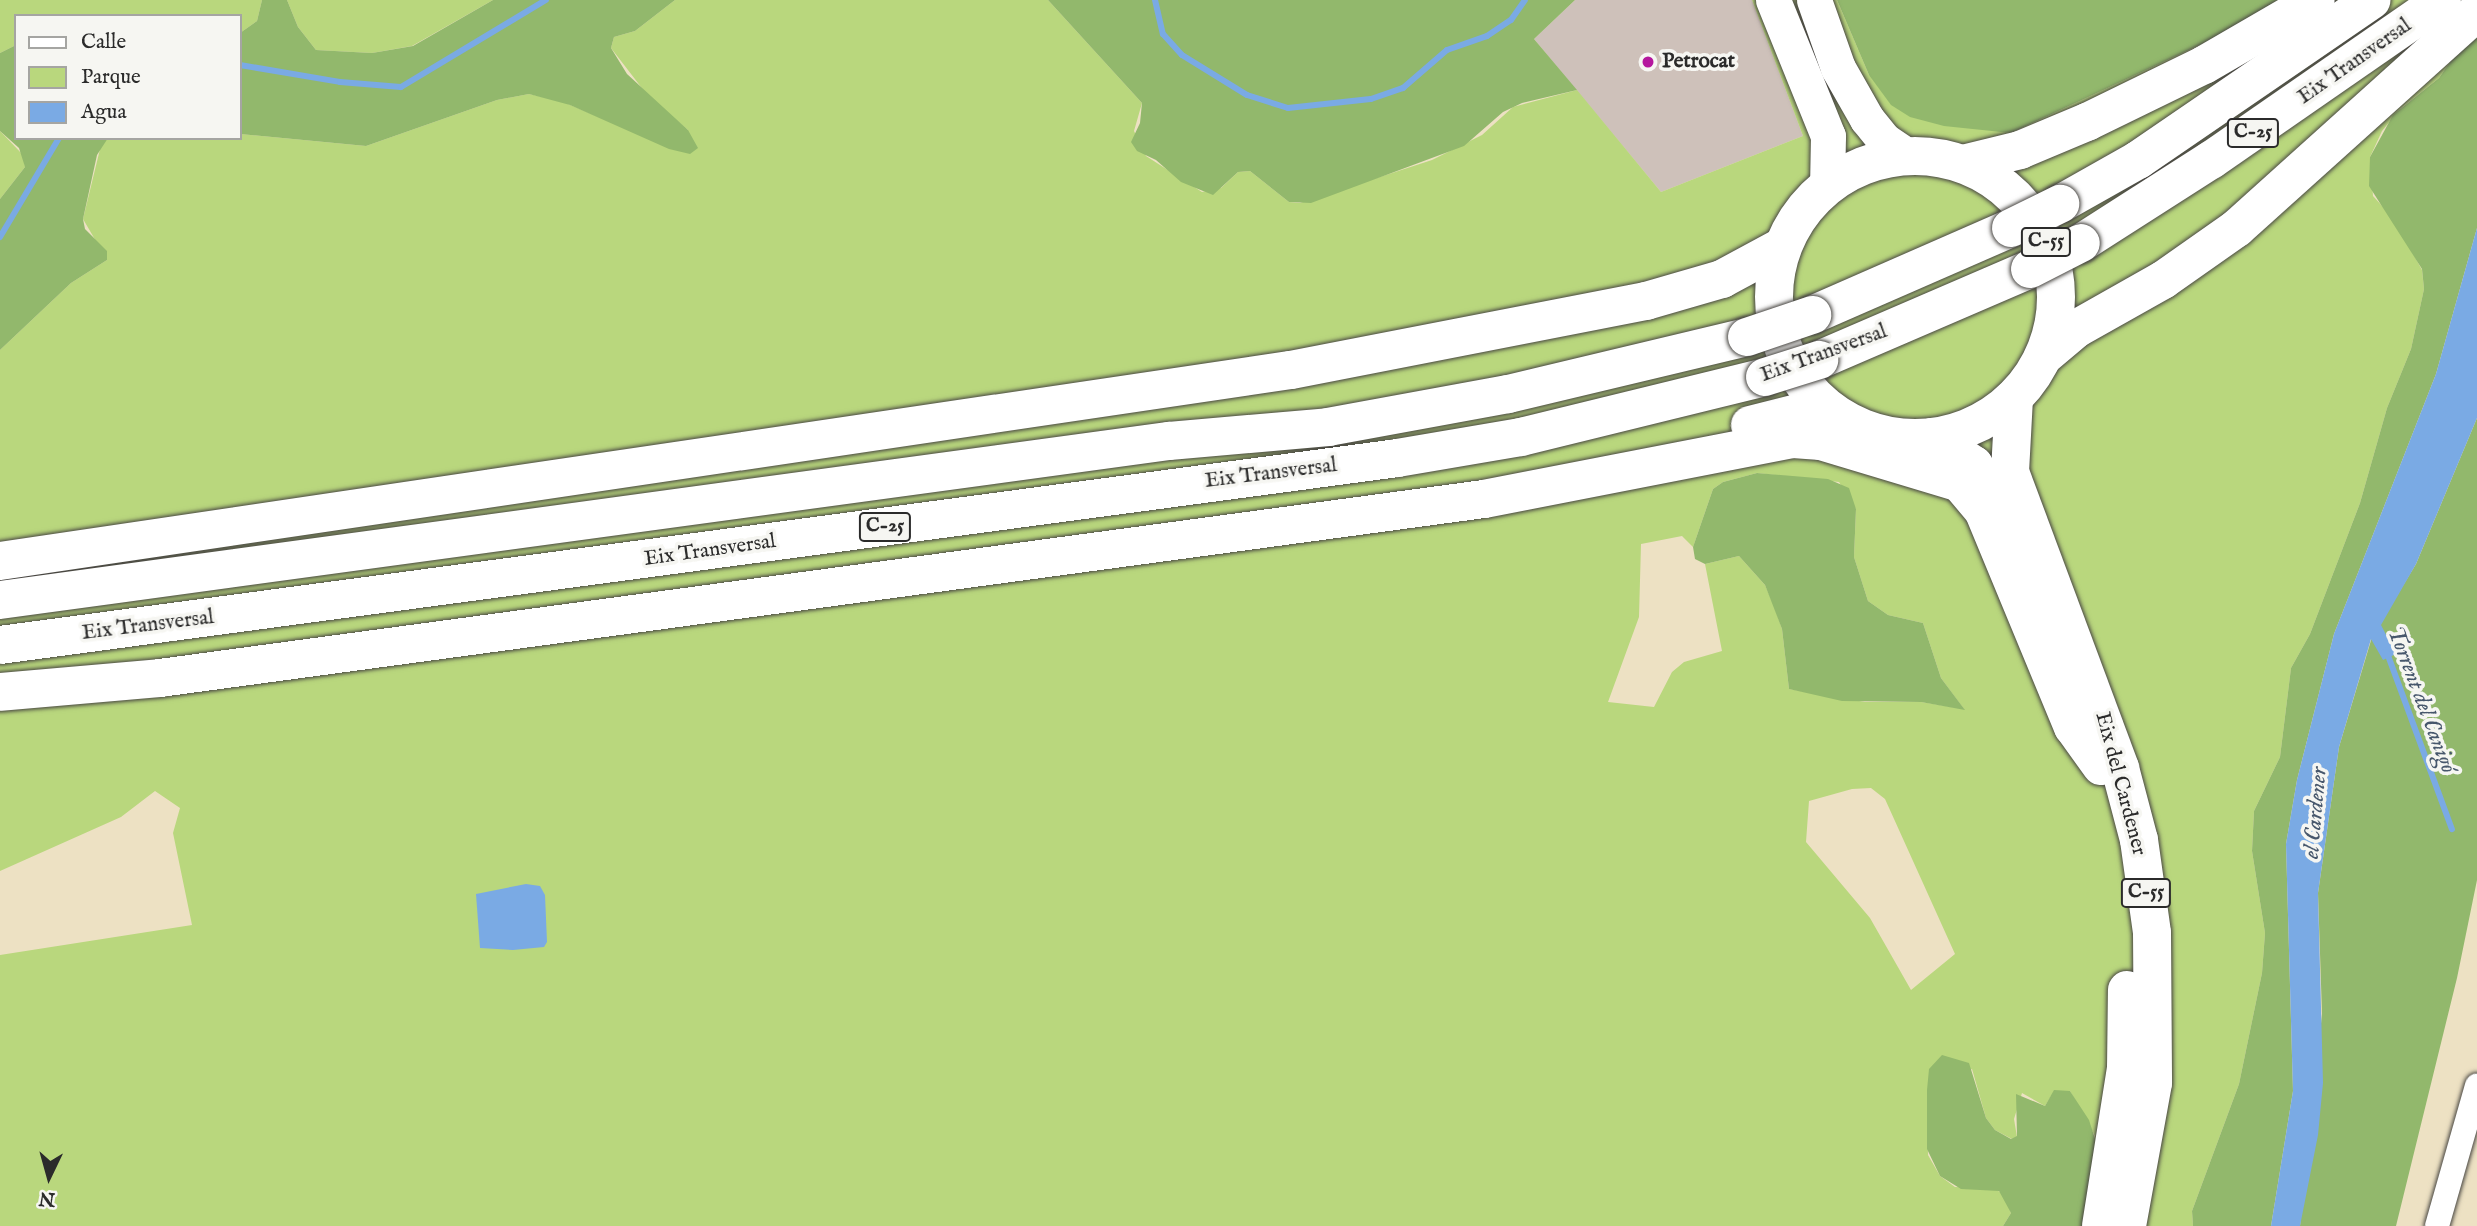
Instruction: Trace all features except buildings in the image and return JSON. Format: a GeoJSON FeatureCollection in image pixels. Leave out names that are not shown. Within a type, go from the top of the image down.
{"type":"FeatureCollection","features":[{"type":"Feature","properties":{"kind":"main road"},"geometry":{"type":"LineString","coordinates":[[1773,0],[1828,136],[1827,187]]}},
{"type":"Feature","properties":{"kind":"main road"},"geometry":{"type":"LineString","coordinates":[[1814,0],[1838,68],[1867,119],[1884,139],[1908,156]]}},
{"type":"Feature","properties":{"kind":"main road"},"geometry":{"type":"LineString","coordinates":[[1963,164],[2021,150],[2087,122],[2204,65],[2316,0]]}},
{"type":"Feature","properties":{"kind":"main road","name":"Eix Transversal"},"geometry":{"type":"LineString","coordinates":[[0,600],[1169,441],[1328,427],[1508,394],[1747,337],[1812,315],[2060,204],[2138,160],[2372,0]]}},
{"type":"Feature","properties":{"kind":"main road"},"geometry":{"type":"LineString","coordinates":[[2044,356],[2076,329],[2163,280],[2237,228],[2435,18],[2477,12]]}},
{"type":"Feature","properties":{"kind":"main road","name":"Eix Transversal"},"geometry":{"type":"LineString","coordinates":[[0,645],[1397,458],[1521,437],[1765,377],[1819,360],[2030,269],[2081,243],[2435,18]]}},
{"type":"Feature","properties":{"kind":"main road","name":"C-55"},"geometry":{"type":"LineString","coordinates":[[1908,156],[1963,164],[2012,195],[2046,243],[2057,299],[2044,356],[2014,398],[1977,424],[1932,437],[1901,438],[1870,431],[1825,406],[1792,368],[1777,328],[1774,287],[1783,246],[1799,217],[1827,187],[1865,165],[1908,156]]}},
{"type":"Feature","properties":{"kind":"main road"},"geometry":{"type":"LineString","coordinates":[[0,561],[1291,370],[1646,301],[1722,279],[1783,246]]}},
{"type":"Feature","properties":{"kind":"main road"},"geometry":{"type":"LineString","coordinates":[[790,494],[1291,370]]}},
{"type":"Feature","properties":{"kind":"main road","name":"Eix del Cardener"},"geometry":{"type":"LineString","coordinates":[[2014,398],[2010,472],[2120,768],[2138,840],[2152,933],[2153,1083],[2127,1226]]}},
{"type":"Feature","properties":{"kind":"main road"},"geometry":{"type":"LineString","coordinates":[[1620,471],[1671,446],[1825,406]]}},
{"type":"Feature","properties":{"kind":"main road","name":"Eix del Cardener"},"geometry":{"type":"LineString","coordinates":[[1932,437],[1974,465],[1988,488],[2052,628],[2101,766],[2127,908],[2126,1068],[2101,1226]]}},
{"type":"Feature","properties":{"kind":"main road"},"geometry":{"type":"LineString","coordinates":[[0,692],[160,678],[1351,518],[1484,499],[1794,439],[1821,441],[1960,483],[1983,510],[2073,727],[2101,766]]}},
{"type":"Feature","properties":{"kind":"main road"},"geometry":{"type":"LineString","coordinates":[[496,580],[668,576],[864,555],[1351,518]]}},
{"type":"Feature","properties":{"kind":"street"},"geometry":{"type":"LineString","coordinates":[[2437,1226],[2477,1086]]}},
{"type":"Feature","properties":{"kind":"shaded area"},"geometry":{"type":"Polygon","coordinates":[[[1575,0],[1752,0],[1803,136],[1661,192],[1534,39],[1575,0]]]}},
{"type":"Feature","properties":{"kind":"green space"},"geometry":{"type":"Polygon","coordinates":[[[0,0],[262,0],[257,21],[242,32],[242,14],[14,14],[14,46],[0,53],[0,0]]]}},
{"type":"Feature","properties":{"kind":"green space"},"geometry":{"type":"Polygon","coordinates":[[[262,0],[287,0],[298,27],[316,50],[372,53],[413,46],[493,0],[675,0],[635,31],[614,37],[611,48],[627,74],[688,130],[698,148],[690,154],[669,149],[570,105],[529,94],[497,100],[366,146],[242,134],[242,32],[257,21],[262,0]]]}},
{"type":"Feature","properties":{"kind":"green space"},"geometry":{"type":"Polygon","coordinates":[[[287,0],[493,0],[412,46],[372,53],[316,50],[298,27],[287,0]]]}},
{"type":"Feature","properties":{"kind":"green space"},"geometry":{"type":"Polygon","coordinates":[[[675,0],[1048,0],[1142,103],[1134,131],[1146,156],[1202,192],[1221,188],[1238,172],[1250,171],[1289,202],[1300,203],[1432,160],[1482,135],[1513,107],[1577,90],[1661,192],[1803,136],[1752,0],[1837,0],[1869,75],[2011,133],[2219,36],[2279,0],[2456,0],[2450,62],[2439,78],[2400,109],[2382,131],[2370,157],[2373,196],[2394,219],[2422,270],[2424,289],[2411,349],[2387,408],[2360,503],[2310,634],[2291,668],[2280,757],[2254,811],[2252,851],[2265,933],[2262,973],[2239,1084],[2192,1211],[2193,1226],[2086,1226],[2095,1136],[2070,1091],[2051,1096],[2045,1106],[2022,1093],[2014,1119],[2017,1137],[2012,1139],[1995,1130],[1986,1118],[1972,1069],[1927,1090],[1928,1155],[1940,1176],[1955,1187],[1994,1188],[2004,1195],[2011,1213],[2003,1226],[0,1226],[0,955],[192,925],[173,833],[180,808],[155,791],[121,817],[0,871],[0,350],[71,283],[107,260],[83,219],[101,145],[106,140],[242,140],[242,134],[366,146],[497,100],[529,94],[561,101],[679,151],[688,130],[648,96],[611,48],[614,37],[635,31],[675,0]],[[1757,473],[1723,482],[1713,489],[1693,547],[1682,536],[1641,544],[1639,617],[1608,702],[1654,707],[1672,672],[1684,662],[1722,651],[1705,564],[1739,556],[1765,585],[1774,606],[1782,629],[1789,689],[1865,702],[1921,702],[1964,709],[1941,678],[1923,623],[1888,615],[1868,601],[1854,557],[1856,509],[1839,482],[1757,473]],[[1871,788],[1852,789],[1809,801],[1806,842],[1870,918],[1911,990],[1955,954],[1885,799],[1871,788]]]}},
{"type":"Feature","properties":{"kind":"green space"},"geometry":{"type":"Polygon","coordinates":[[[1048,0],[1575,0],[1534,39],[1577,90],[1522,103],[1503,112],[1464,146],[1311,203],[1289,202],[1250,171],[1238,172],[1213,195],[1181,182],[1156,160],[1137,151],[1131,142],[1140,123],[1142,103],[1048,0]]]}},
{"type":"Feature","properties":{"kind":"green space"},"geometry":{"type":"Polygon","coordinates":[[[1837,0],[2279,0],[2219,36],[2011,133],[1944,126],[1910,117],[1891,105],[1869,75],[1837,0]]]}},
{"type":"Feature","properties":{"kind":"green space"},"geometry":{"type":"Polygon","coordinates":[[[2456,0],[2477,0],[2477,228],[2436,374],[2334,634],[2297,780],[2286,844],[2293,1091],[2271,1226],[2193,1226],[2192,1211],[2239,1084],[2262,973],[2265,933],[2252,851],[2254,811],[2280,757],[2291,668],[2310,634],[2360,503],[2387,408],[2411,349],[2424,289],[2422,269],[2369,186],[2370,157],[2393,115],[2439,78],[2450,62],[2456,0]]]}},
{"type":"Feature","properties":{"kind":"green space"},"geometry":{"type":"Polygon","coordinates":[[[14,46],[14,140],[107,140],[97,155],[83,219],[85,229],[107,251],[107,260],[71,283],[0,350],[0,199],[25,167],[19,148],[0,131],[0,53],[14,46]]]}},
{"type":"Feature","properties":{"kind":"green space"},"geometry":{"type":"Polygon","coordinates":[[[0,131],[24,156],[25,167],[0,199],[0,131]]]}},
{"type":"Feature","properties":{"kind":"green space"},"geometry":{"type":"Polygon","coordinates":[[[2477,418],[2477,880],[2457,978],[2396,1226],[2300,1226],[2322,1014],[2318,893],[2339,747],[2372,637],[2416,564],[2477,418]]]}},
{"type":"Feature","properties":{"kind":"green space"},"geometry":{"type":"Polygon","coordinates":[[[1757,473],[1828,479],[1849,488],[1856,509],[1854,557],[1868,601],[1888,615],[1923,623],[1941,678],[1965,710],[1921,702],[1842,701],[1789,689],[1782,629],[1765,585],[1739,556],[1705,564],[1695,559],[1693,547],[1713,489],[1723,482],[1757,473]]]}},
{"type":"Feature","properties":{"kind":"green space"},"geometry":{"type":"Polygon","coordinates":[[[1942,1055],[1969,1063],[1986,1118],[1995,1130],[2011,1139],[2017,1136],[2016,1094],[2045,1106],[2054,1090],[2070,1091],[2089,1120],[2096,1142],[2086,1226],[2003,1226],[2011,1213],[1999,1191],[1961,1189],[1940,1176],[1927,1149],[1927,1090],[1929,1069],[1942,1055]]]}},
{"type":"Feature","properties":{"kind":"water","name":"el Cardener"},"geometry":{"type":"Polygon","coordinates":[[[2477,228],[2477,418],[2416,564],[2381,625],[2396,654],[2383,660],[2371,639],[2339,747],[2318,893],[2323,1083],[2318,1135],[2300,1226],[2271,1226],[2293,1091],[2286,844],[2297,780],[2334,634],[2436,374],[2477,228]]]}},
{"type":"Feature","properties":{"kind":"water"},"geometry":{"type":"Polygon","coordinates":[[[526,884],[540,886],[545,895],[547,942],[544,947],[513,950],[480,948],[476,894],[526,884]]]}},
{"type":"Feature","properties":{"kind":"waterway"},"geometry":{"type":"LineString","coordinates":[[242,65],[340,82],[401,87],[546,0]]}},
{"type":"Feature","properties":{"kind":"waterway"},"geometry":{"type":"LineString","coordinates":[[1155,0],[1163,34],[1182,55],[1247,95],[1288,108],[1371,99],[1403,88],[1447,50],[1487,36],[1511,20],[1525,0]]}},
{"type":"Feature","properties":{"kind":"waterway"},"geometry":{"type":"LineString","coordinates":[[0,237],[58,140]]}},
{"type":"Feature","properties":{"kind":"waterway","name":"Torrent del Canigó"},"geometry":{"type":"LineString","coordinates":[[2386,650],[2452,829]]}},
{"type":"Feature","properties":{"kind":"place","name":"Petrocat"},"geometry":{"type":"Point","coordinates":[1648,62]}}]}
